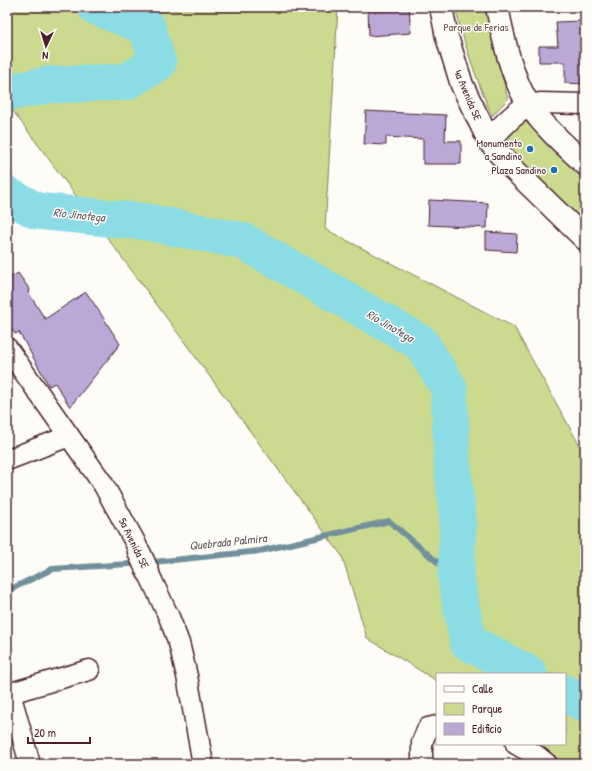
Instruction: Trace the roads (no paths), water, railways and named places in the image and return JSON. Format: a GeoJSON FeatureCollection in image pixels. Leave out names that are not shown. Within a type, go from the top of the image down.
{"type":"FeatureCollection","features":[{"type":"Feature","properties":{"kind":"street","name":"4a Avenida SE"},"geometry":{"type":"LineString","coordinates":[[441,7],[447,37],[462,85],[489,141],[509,165],[585,239]]}},
{"type":"Feature","properties":{"kind":"street"},"geometry":{"type":"LineString","coordinates":[[497,7],[506,47],[519,84],[529,105],[543,123],[585,164]]}},
{"type":"Feature","properties":{"kind":"street"},"geometry":{"type":"LineString","coordinates":[[489,141],[516,113],[529,105],[540,103],[585,104]]}},
{"type":"Feature","properties":{"kind":"street","name":"5a Avenida SE"},"geometry":{"type":"LineString","coordinates":[[7,348],[103,484],[135,542],[169,617],[179,643],[187,676],[203,764]]}},
{"type":"Feature","properties":{"kind":"street"},"geometry":{"type":"LineString","coordinates":[[7,460],[70,436]]}},
{"type":"Feature","properties":{"kind":"street"},"geometry":{"type":"LineString","coordinates":[[30,764],[9,694],[89,670]]}},
{"type":"Feature","properties":{"kind":"street"},"geometry":{"type":"LineString","coordinates":[[422,764],[422,742],[433,727]]}},
{"type":"Feature","properties":{"kind":"street"},"geometry":{"type":"LineString","coordinates":[[518,745],[537,756],[547,764]]}},
{"type":"Feature","properties":{"kind":"waterway","name":"Río Jinotega"},"geometry":{"type":"LineString","coordinates":[[7,93],[47,85],[126,82],[158,63],[147,27],[96,7]]}},
{"type":"Feature","properties":{"kind":"waterway","name":"Río Jinotega"},"geometry":{"type":"LineString","coordinates":[[7,195],[37,211],[147,222],[243,241],[421,343],[449,388],[452,460],[458,522],[456,578],[468,642],[527,673]]}},
{"type":"Feature","properties":{"kind":"waterway","name":"Quebrada Palmira"},"geometry":{"type":"LineString","coordinates":[[7,591],[52,569],[144,563],[260,551],[389,521],[456,578]]}},
{"type":"Feature","properties":{"kind":"waterway","name":"Río Jinotega"},"geometry":{"type":"LineString","coordinates":[[566,694],[585,704]]}},
{"type":"Feature","properties":{"kind":"place","name":"Monumento a Sandino"},"geometry":{"type":"Point","coordinates":[530,149]}},
{"type":"Feature","properties":{"kind":"place","name":"Plaza Sandino"},"geometry":{"type":"Point","coordinates":[554,170]}},
{"type":"Feature","properties":{"kind":"park label","name":"Parque de Ferias"},"geometry":{"type":"Point","coordinates":[476,27]}}]}
